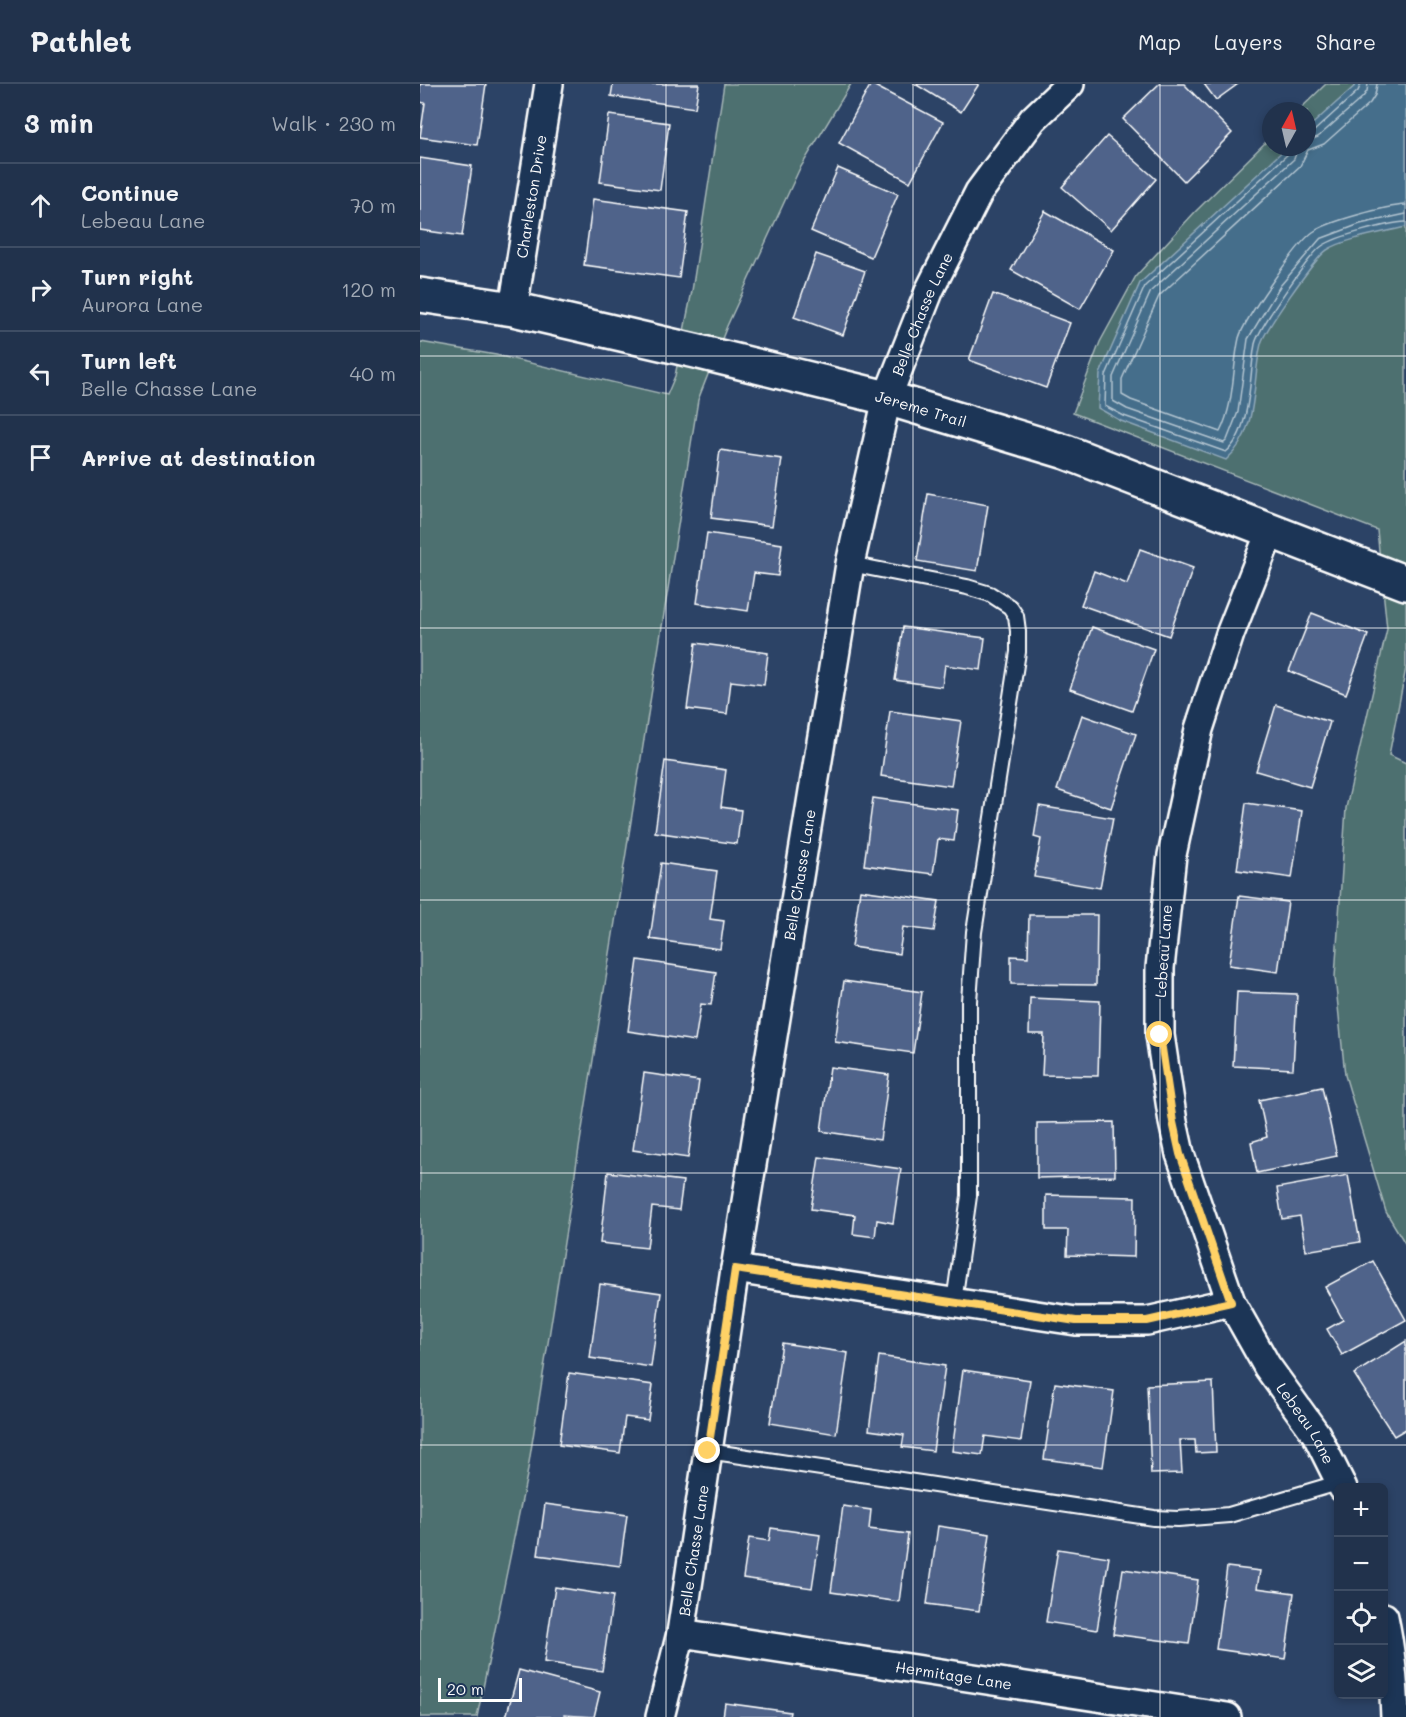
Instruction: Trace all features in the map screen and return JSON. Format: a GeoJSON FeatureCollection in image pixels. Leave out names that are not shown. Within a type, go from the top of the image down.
{"type":"FeatureCollection","features":[{"type":"Feature","properties":{"kind":"street","name":"Charleston Drive"},"geometry":{"type":"LineString","coordinates":[[513,309],[549,84]]}},
{"type":"Feature","properties":{"kind":"street","name":"Belle Chasse Lane"},"geometry":{"type":"LineString","coordinates":[[660,1717],[681,1633],[735,1269],[850,564],[887,398],[930,289],[979,192],[1033,119],[1070,84]]}},
{"type":"Feature","properties":{"kind":"street","name":"Jereme Trail"},"geometry":{"type":"LineString","coordinates":[[420,296],[513,309],[887,398],[1066,452],[1406,583]]}},
{"type":"Feature","properties":{"kind":"street","name":"Lebeau Lane"},"geometry":{"type":"LineString","coordinates":[[1270,532],[1230,634],[1198,729],[1172,855],[1160,969],[1160,1035],[1180,1154],[1231,1302],[1267,1366],[1316,1434],[1341,1483]]}},
{"type":"Feature","properties":{"kind":"street"},"geometry":{"type":"LineString","coordinates":[[735,1269],[1076,1321],[1147,1321],[1231,1302]]}},
{"type":"Feature","properties":{"kind":"street","name":"Hermitage Lane"},"geometry":{"type":"LineString","coordinates":[[681,1633],[1227,1717]]}},
{"type":"Feature","properties":{"kind":"street"},"geometry":{"type":"LineString","coordinates":[[1388,1644],[1393,1671],[1395,1717]]}},
{"type":"Feature","properties":{"kind":"lane"},"geometry":{"type":"LineString","coordinates":[[850,564],[967,587],[990,594],[1010,607],[1016,616],[1018,652],[974,932],[969,1001],[969,1196],[954,1302]]}},
{"type":"Feature","properties":{"kind":"lane"},"geometry":{"type":"LineString","coordinates":[[708,1451],[1154,1518],[1178,1519],[1229,1515],[1334,1487]]}},
{"type":"Feature","properties":{"kind":"green space"},"geometry":{"type":"Polygon","coordinates":[[[724,84],[851,84],[799,170],[727,326],[698,400],[527,1475],[477,1717],[420,1717],[420,342],[496,355],[667,395],[675,376],[692,291],[724,84]]]}},
{"type":"Feature","properties":{"kind":"green space"},"geometry":{"type":"Polygon","coordinates":[[[1326,84],[1406,84],[1406,668],[1389,755],[1406,763],[1406,1245],[1386,1212],[1345,1075],[1335,977],[1346,808],[1387,629],[1377,530],[1073,413],[1100,342],[1136,276],[1195,212],[1262,146],[1262,156],[1316,156],[1316,102],[1307,102],[1326,84]]]}},
{"type":"Feature","properties":{"kind":"water"},"geometry":{"type":"Polygon","coordinates":[[[1357,84],[1406,84],[1406,227],[1334,246],[1321,256],[1302,280],[1271,325],[1261,344],[1249,421],[1237,448],[1226,460],[1121,421],[1098,408],[1100,374],[1140,283],[1277,156],[1316,156],[1316,121],[1357,84]]]}},
{"type":"Feature","properties":{"kind":"building"},"geometry":{"type":"Polygon","coordinates":[[[420,84],[486,84],[477,145],[420,137],[425,103],[420,102],[420,84]]]}},
{"type":"Feature","properties":{"kind":"building"},"geometry":{"type":"Polygon","coordinates":[[[613,84],[699,84],[695,108],[611,96],[613,84]]]}},
{"type":"Feature","properties":{"kind":"building"},"geometry":{"type":"Polygon","coordinates":[[[871,84],[943,122],[910,182],[839,143],[871,84]]]}},
{"type":"Feature","properties":{"kind":"building"},"geometry":{"type":"Polygon","coordinates":[[[915,84],[979,84],[961,112],[915,84]]]}},
{"type":"Feature","properties":{"kind":"building"},"geometry":{"type":"Polygon","coordinates":[[[1159,84],[1184,84],[1232,133],[1184,181],[1123,119],[1159,84]]]}},
{"type":"Feature","properties":{"kind":"building"},"geometry":{"type":"Polygon","coordinates":[[[1204,84],[1238,84],[1216,100],[1204,84]]]}},
{"type":"Feature","properties":{"kind":"building"},"geometry":{"type":"Polygon","coordinates":[[[609,115],[669,123],[660,190],[600,182],[609,115]]]}},
{"type":"Feature","properties":{"kind":"building"},"geometry":{"type":"Polygon","coordinates":[[[1107,136],[1156,179],[1111,230],[1062,187],[1107,136]]]}},
{"type":"Feature","properties":{"kind":"building"},"geometry":{"type":"Polygon","coordinates":[[[420,158],[472,166],[462,236],[420,230],[420,158]]]}},
{"type":"Feature","properties":{"kind":"building"},"geometry":{"type":"Polygon","coordinates":[[[838,168],[898,194],[871,257],[811,231],[838,168]]]}},
{"type":"Feature","properties":{"kind":"building"},"geometry":{"type":"Polygon","coordinates":[[[593,199],[688,212],[679,278],[584,265],[593,199]]]}},
{"type":"Feature","properties":{"kind":"building"},"geometry":{"type":"Polygon","coordinates":[[[1045,211],[1114,250],[1080,309],[1011,270],[1045,211]]]}},
{"type":"Feature","properties":{"kind":"building"},"geometry":{"type":"Polygon","coordinates":[[[816,254],[865,271],[843,335],[794,317],[816,254]]]}},
{"type":"Feature","properties":{"kind":"building"},"geometry":{"type":"Polygon","coordinates":[[[993,294],[1070,323],[1046,388],[969,360],[993,294]]]}},
{"type":"Feature","properties":{"kind":"building"},"geometry":{"type":"Polygon","coordinates":[[[720,450],[782,459],[772,526],[711,518],[720,450]]]}},
{"type":"Feature","properties":{"kind":"building"},"geometry":{"type":"Polygon","coordinates":[[[928,494],[988,505],[977,571],[917,561],[928,494]]]}},
{"type":"Feature","properties":{"kind":"building"},"geometry":{"type":"Polygon","coordinates":[[[707,533],[782,544],[778,576],[754,573],[748,611],[697,603],[707,533]]]}},
{"type":"Feature","properties":{"kind":"building"},"geometry":{"type":"Polygon","coordinates":[[[1140,549],[1193,568],[1169,636],[1081,605],[1094,571],[1127,584],[1140,549]]]}},
{"type":"Feature","properties":{"kind":"building"},"geometry":{"type":"Polygon","coordinates":[[[1312,613],[1368,635],[1346,694],[1289,671],[1312,613]]]}},
{"type":"Feature","properties":{"kind":"building"},"geometry":{"type":"Polygon","coordinates":[[[903,627],[985,638],[981,670],[945,665],[942,687],[895,680],[903,627]]]}},
{"type":"Feature","properties":{"kind":"building"},"geometry":{"type":"Polygon","coordinates":[[[1092,627],[1154,649],[1132,711],[1070,689],[1092,627]]]}},
{"type":"Feature","properties":{"kind":"building"},"geometry":{"type":"Polygon","coordinates":[[[696,643],[768,653],[764,685],[731,681],[727,714],[687,709],[696,643]]]}},
{"type":"Feature","properties":{"kind":"building"},"geometry":{"type":"Polygon","coordinates":[[[1276,705],[1330,722],[1310,787],[1256,771],[1276,705]]]}},
{"type":"Feature","properties":{"kind":"building"},"geometry":{"type":"Polygon","coordinates":[[[890,711],[961,721],[951,786],[881,776],[890,711]]]}},
{"type":"Feature","properties":{"kind":"building"},"geometry":{"type":"Polygon","coordinates":[[[1082,715],[1136,734],[1111,808],[1057,790],[1082,715]]]}},
{"type":"Feature","properties":{"kind":"building"},"geometry":{"type":"Polygon","coordinates":[[[665,761],[726,770],[721,807],[741,810],[737,844],[655,832],[665,761]]]}},
{"type":"Feature","properties":{"kind":"building"},"geometry":{"type":"Polygon","coordinates":[[[873,798],[958,810],[954,841],[938,839],[933,874],[864,865],[873,798]]]}},
{"type":"Feature","properties":{"kind":"building"},"geometry":{"type":"Polygon","coordinates":[[[1246,803],[1302,811],[1292,878],[1237,870],[1246,803]]]}},
{"type":"Feature","properties":{"kind":"building"},"geometry":{"type":"Polygon","coordinates":[[[1039,806],[1113,818],[1100,888],[1034,877],[1041,839],[1034,837],[1039,806]]]}},
{"type":"Feature","properties":{"kind":"building"},"geometry":{"type":"Polygon","coordinates":[[[661,863],[717,871],[710,919],[724,921],[720,949],[650,939],[661,863]]]}},
{"type":"Feature","properties":{"kind":"building"},"geometry":{"type":"Polygon","coordinates":[[[860,890],[939,901],[934,931],[903,927],[899,954],[852,947],[860,890]]]}},
{"type":"Feature","properties":{"kind":"building"},"geometry":{"type":"Polygon","coordinates":[[[1239,896],[1288,902],[1278,972],[1229,965],[1239,896]]]}},
{"type":"Feature","properties":{"kind":"building"},"geometry":{"type":"Polygon","coordinates":[[[1029,915],[1097,915],[1096,985],[1011,984],[1011,956],[1028,957],[1029,915]]]}},
{"type":"Feature","properties":{"kind":"building"},"geometry":{"type":"Polygon","coordinates":[[[638,960],[716,972],[711,1005],[701,1004],[695,1041],[628,1031],[638,960]]]}},
{"type":"Feature","properties":{"kind":"building"},"geometry":{"type":"Polygon","coordinates":[[[844,981],[922,992],[913,1053],[835,1042],[844,981]]]}},
{"type":"Feature","properties":{"kind":"building"},"geometry":{"type":"Polygon","coordinates":[[[1237,992],[1297,994],[1293,1069],[1233,1066],[1237,992]]]}},
{"type":"Feature","properties":{"kind":"building"},"geometry":{"type":"Polygon","coordinates":[[[1030,998],[1100,1001],[1098,1076],[1042,1075],[1044,1034],[1029,1034],[1030,998]]]}},
{"type":"Feature","properties":{"kind":"building"},"geometry":{"type":"Polygon","coordinates":[[[830,1067],[889,1075],[880,1140],[821,1131],[830,1067]]]}},
{"type":"Feature","properties":{"kind":"building"},"geometry":{"type":"Polygon","coordinates":[[[644,1073],[699,1081],[688,1158],[633,1150],[644,1073]]]}},
{"type":"Feature","properties":{"kind":"building"},"geometry":{"type":"Polygon","coordinates":[[[1322,1087],[1337,1156],[1257,1173],[1251,1142],[1267,1137],[1259,1100],[1322,1087]]]}},
{"type":"Feature","properties":{"kind":"building"},"geometry":{"type":"Polygon","coordinates":[[[1114,1122],[1115,1176],[1037,1178],[1037,1123],[1114,1122]]]}},
{"type":"Feature","properties":{"kind":"building"},"geometry":{"type":"Polygon","coordinates":[[[819,1157],[901,1169],[893,1223],[877,1220],[875,1237],[853,1234],[855,1215],[811,1209],[819,1157]]]}},
{"type":"Feature","properties":{"kind":"building"},"geometry":{"type":"Polygon","coordinates":[[[608,1172],[683,1181],[679,1210],[652,1207],[647,1248],[600,1243],[608,1172]]]}},
{"type":"Feature","properties":{"kind":"building"},"geometry":{"type":"Polygon","coordinates":[[[1348,1175],[1360,1242],[1306,1251],[1300,1216],[1282,1219],[1277,1188],[1348,1175]]]}},
{"type":"Feature","properties":{"kind":"building"},"geometry":{"type":"Polygon","coordinates":[[[1046,1195],[1135,1197],[1134,1257],[1067,1255],[1068,1230],[1046,1230],[1046,1195]]]}},
{"type":"Feature","properties":{"kind":"building"},"geometry":{"type":"Polygon","coordinates":[[[1373,1261],[1406,1320],[1342,1355],[1327,1329],[1343,1320],[1325,1287],[1373,1261]]]}},
{"type":"Feature","properties":{"kind":"building"},"geometry":{"type":"Polygon","coordinates":[[[600,1284],[661,1293],[651,1367],[590,1358],[600,1284]]]}},
{"type":"Feature","properties":{"kind":"building"},"geometry":{"type":"Polygon","coordinates":[[[1406,1341],[1406,1429],[1394,1436],[1354,1374],[1406,1341]]]}},
{"type":"Feature","properties":{"kind":"building"},"geometry":{"type":"Polygon","coordinates":[[[782,1343],[848,1353],[836,1434],[770,1423],[782,1343]]]}},
{"type":"Feature","properties":{"kind":"building"},"geometry":{"type":"Polygon","coordinates":[[[879,1356],[945,1366],[933,1451],[902,1447],[904,1435],[869,1430],[879,1356]]]}},
{"type":"Feature","properties":{"kind":"building"},"geometry":{"type":"Polygon","coordinates":[[[963,1370],[1030,1380],[1021,1441],[985,1436],[982,1455],[952,1451],[963,1370]]]}},
{"type":"Feature","properties":{"kind":"building"},"geometry":{"type":"Polygon","coordinates":[[[569,1373],[653,1385],[648,1420],[625,1417],[620,1453],[559,1445],[569,1373]]]}},
{"type":"Feature","properties":{"kind":"building"},"geometry":{"type":"Polygon","coordinates":[[[1213,1382],[1216,1452],[1196,1453],[1195,1440],[1180,1440],[1182,1473],[1151,1474],[1147,1385],[1213,1382]]]}},
{"type":"Feature","properties":{"kind":"building"},"geometry":{"type":"Polygon","coordinates":[[[1055,1383],[1114,1391],[1103,1467],[1044,1459],[1055,1383]]]}},
{"type":"Feature","properties":{"kind":"building"},"geometry":{"type":"Polygon","coordinates":[[[545,1504],[627,1515],[620,1566],[538,1555],[545,1504]]]}},
{"type":"Feature","properties":{"kind":"building"},"geometry":{"type":"Polygon","coordinates":[[[843,1506],[871,1510],[869,1529],[908,1534],[899,1602],[831,1592],[843,1506]]]}},
{"type":"Feature","properties":{"kind":"building"},"geometry":{"type":"Polygon","coordinates":[[[938,1526],[990,1534],[979,1611],[927,1604],[938,1526]]]}},
{"type":"Feature","properties":{"kind":"building"},"geometry":{"type":"Polygon","coordinates":[[[771,1528],[820,1535],[812,1588],[743,1578],[749,1538],[769,1541],[771,1528]]]}},
{"type":"Feature","properties":{"kind":"building"},"geometry":{"type":"Polygon","coordinates":[[[1058,1549],[1109,1557],[1097,1630],[1046,1622],[1058,1549]]]}},
{"type":"Feature","properties":{"kind":"building"},"geometry":{"type":"Polygon","coordinates":[[[1227,1567],[1260,1571],[1257,1588],[1294,1593],[1285,1659],[1216,1649],[1227,1567]]]}},
{"type":"Feature","properties":{"kind":"building"},"geometry":{"type":"Polygon","coordinates":[[[1123,1569],[1198,1580],[1189,1644],[1113,1634],[1123,1569]]]}},
{"type":"Feature","properties":{"kind":"building"},"geometry":{"type":"Polygon","coordinates":[[[555,1587],[613,1596],[602,1671],[544,1662],[555,1587]]]}},
{"type":"Feature","properties":{"kind":"building"},"geometry":{"type":"Polygon","coordinates":[[[519,1670],[600,1692],[594,1717],[564,1715],[564,1717],[506,1717],[519,1670]]]}},
{"type":"Feature","properties":{"kind":"building"},"geometry":{"type":"Polygon","coordinates":[[[725,1703],[790,1712],[789,1717],[723,1717],[725,1703]]]}},
{"type":"Feature","properties":{"kind":"route"},"geometry":{"type":"LineString","coordinates":[[708,1451],[735,1269],[1076,1321],[1147,1321],[1231,1302],[1180,1154],[1160,1035]]}}]}
